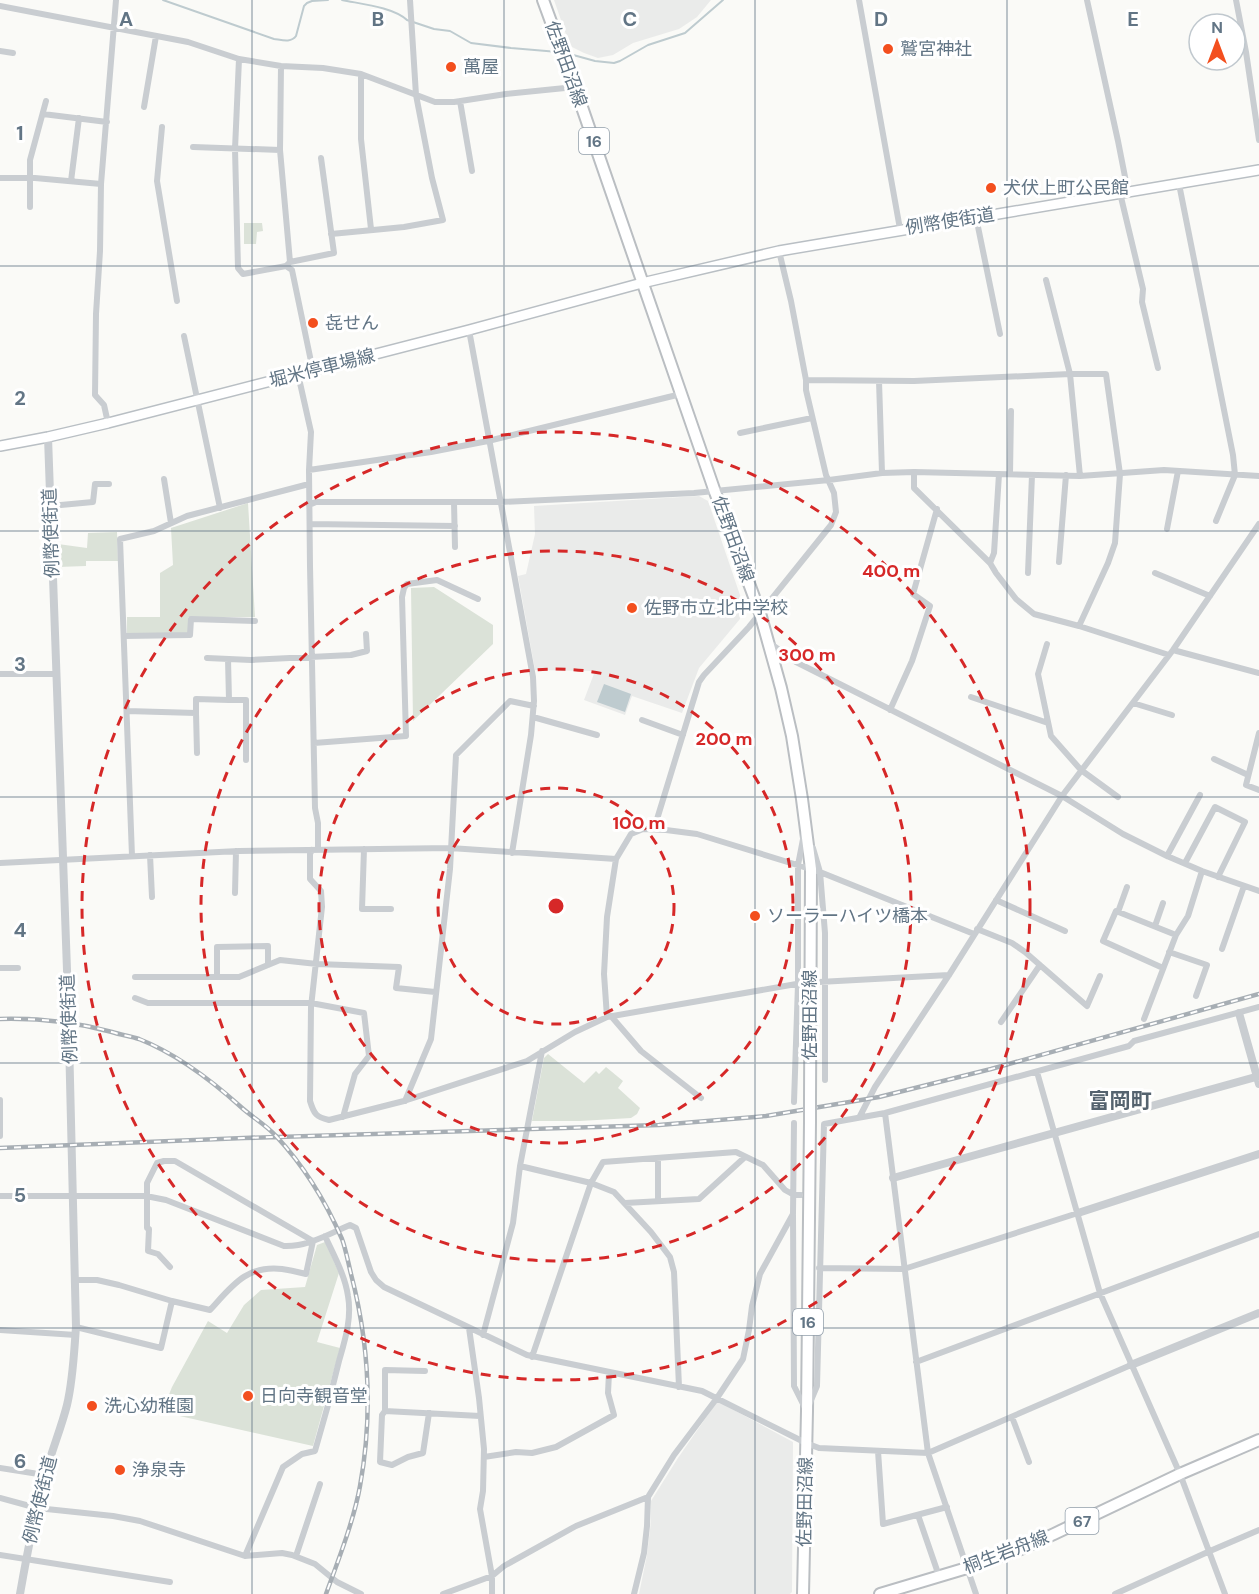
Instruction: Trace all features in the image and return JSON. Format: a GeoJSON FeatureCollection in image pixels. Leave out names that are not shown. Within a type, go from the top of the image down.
{"type":"FeatureCollection","features":[{"type":"Feature","properties":{"kind":"main road","name":"佐野田沼線"},"geometry":{"type":"LineString","coordinates":[[543,0],[715,492],[760,613],[792,736],[805,824],[815,871],[803,1594]]}},
{"type":"Feature","properties":{"kind":"main road","name":"例幣使街道"},"geometry":{"type":"LineString","coordinates":[[642,283],[778,251],[1259,170]]}},
{"type":"Feature","properties":{"kind":"main road","name":"堀米停車場線"},"geometry":{"type":"LineString","coordinates":[[0,446],[108,423],[313,371],[642,283]]}},
{"type":"Feature","properties":{"kind":"main road","name":"桐生岩舟線"},"geometry":{"type":"LineString","coordinates":[[880,1594],[1021,1549],[1180,1474],[1259,1440]]}},
{"type":"Feature","properties":{"kind":"street"},"geometry":{"type":"LineString","coordinates":[[108,423],[104,405],[95,395],[96,314],[101,184],[116,0]]}},
{"type":"Feature","properties":{"kind":"street"},"geometry":{"type":"LineString","coordinates":[[331,234],[404,227],[443,220],[416,95],[410,0]]}},
{"type":"Feature","properties":{"kind":"street"},"geometry":{"type":"LineString","coordinates":[[859,0],[900,229]]}},
{"type":"Feature","properties":{"kind":"street"},"geometry":{"type":"LineString","coordinates":[[1087,0],[1118,141],[1124,192],[1143,289],[1142,302],[1158,368]]}},
{"type":"Feature","properties":{"kind":"street"},"geometry":{"type":"LineString","coordinates":[[1236,0],[1259,140]]}},
{"type":"Feature","properties":{"kind":"street"},"geometry":{"type":"LineString","coordinates":[[0,6],[188,42],[238,59],[360,74],[435,102],[575,87]]}},
{"type":"Feature","properties":{"kind":"street"},"geometry":{"type":"LineString","coordinates":[[144,107],[156,36]]}},
{"type":"Feature","properties":{"kind":"street"},"geometry":{"type":"LineString","coordinates":[[0,51],[13,53]]}},
{"type":"Feature","properties":{"kind":"street"},"geometry":{"type":"LineString","coordinates":[[238,59],[235,149],[238,268],[243,274],[334,253],[321,158]]}},
{"type":"Feature","properties":{"kind":"street"},"geometry":{"type":"LineString","coordinates":[[281,66],[280,150],[288,264],[292,270],[313,371]]}},
{"type":"Feature","properties":{"kind":"street"},"geometry":{"type":"LineString","coordinates":[[360,74],[361,139],[370,227],[373,230]]}},
{"type":"Feature","properties":{"kind":"street"},"geometry":{"type":"LineString","coordinates":[[30,207],[30,160],[46,101]]}},
{"type":"Feature","properties":{"kind":"street"},"geometry":{"type":"LineString","coordinates":[[460,101],[472,171]]}},
{"type":"Feature","properties":{"kind":"street"},"geometry":{"type":"LineString","coordinates":[[43,114],[107,122]]}},
{"type":"Feature","properties":{"kind":"street"},"geometry":{"type":"LineString","coordinates":[[71,181],[79,118]]}},
{"type":"Feature","properties":{"kind":"street"},"geometry":{"type":"LineString","coordinates":[[162,127],[157,182],[177,302]]}},
{"type":"Feature","properties":{"kind":"street"},"geometry":{"type":"LineString","coordinates":[[193,147],[280,150]]}},
{"type":"Feature","properties":{"kind":"street"},"geometry":{"type":"LineString","coordinates":[[0,178],[101,184]]}},
{"type":"Feature","properties":{"kind":"street"},"geometry":{"type":"LineString","coordinates":[[1179,184],[1233,454],[1235,475],[1216,521]]}},
{"type":"Feature","properties":{"kind":"street"},"geometry":{"type":"LineString","coordinates":[[976,217],[1000,334]]}},
{"type":"Feature","properties":{"kind":"street"},"geometry":{"type":"LineString","coordinates":[[654,829],[699,682],[760,613],[831,525],[836,512],[834,493],[826,475],[812,418],[791,301],[778,251]]}},
{"type":"Feature","properties":{"kind":"street"},"geometry":{"type":"LineString","coordinates":[[1046,280],[1070,374],[1080,476]]}},
{"type":"Feature","properties":{"kind":"street"},"geometry":{"type":"LineString","coordinates":[[469,330],[533,677],[533,717],[512,853]]}},
{"type":"Feature","properties":{"kind":"street"},"geometry":{"type":"LineString","coordinates":[[184,336],[220,508]]}},
{"type":"Feature","properties":{"kind":"street"},"geometry":{"type":"LineString","coordinates":[[298,374],[311,432],[309,470],[311,657],[315,808],[318,823],[315,850],[310,854],[310,879],[321,891],[322,907],[311,1003],[310,1101],[314,1112],[321,1118],[329,1120],[343,1117],[404,1101],[527,1061],[575,1032],[609,1016],[800,984]]}},
{"type":"Feature","properties":{"kind":"street"},"geometry":{"type":"LineString","coordinates":[[806,380],[914,381],[1106,374],[1120,474],[1115,543],[1079,626]]}},
{"type":"Feature","properties":{"kind":"street"},"geometry":{"type":"LineString","coordinates":[[879,381],[882,473]]}},
{"type":"Feature","properties":{"kind":"street"},"geometry":{"type":"LineString","coordinates":[[309,470],[488,441],[681,394]]}},
{"type":"Feature","properties":{"kind":"street"},"geometry":{"type":"LineString","coordinates":[[1010,474],[1011,411]]}},
{"type":"Feature","properties":{"kind":"street"},"geometry":{"type":"LineString","coordinates":[[740,433],[812,418]]}},
{"type":"Feature","properties":{"kind":"street","name":"例幣使街道"},"geometry":{"type":"LineString","coordinates":[[20,1594],[37,1508],[67,1405],[76,1331],[74,1196],[48,437]]}},
{"type":"Feature","properties":{"kind":"street"},"geometry":{"type":"LineString","coordinates":[[309,505],[316,502],[500,502],[715,492],[882,473],[914,472],[1080,476],[1164,470],[1259,476]]}},
{"type":"Feature","properties":{"kind":"street"},"geometry":{"type":"LineString","coordinates":[[1167,529],[1178,471]]}},
{"type":"Feature","properties":{"kind":"street"},"geometry":{"type":"LineString","coordinates":[[914,472],[914,488],[990,563],[1016,599],[1034,614],[1171,652],[1259,673]]}},
{"type":"Feature","properties":{"kind":"street"},"geometry":{"type":"LineString","coordinates":[[990,563],[994,554],[999,474]]}},
{"type":"Feature","properties":{"kind":"street"},"geometry":{"type":"LineString","coordinates":[[1028,573],[1032,474]]}},
{"type":"Feature","properties":{"kind":"street"},"geometry":{"type":"LineString","coordinates":[[1059,562],[1066,475]]}},
{"type":"Feature","properties":{"kind":"street"},"geometry":{"type":"LineString","coordinates":[[164,479],[171,523]]}},
{"type":"Feature","properties":{"kind":"street"},"geometry":{"type":"LineString","coordinates":[[50,506],[93,502],[95,484],[109,484]]}},
{"type":"Feature","properties":{"kind":"street"},"geometry":{"type":"LineString","coordinates":[[132,856],[120,539],[154,531],[188,516],[309,484]]}},
{"type":"Feature","properties":{"kind":"street"},"geometry":{"type":"LineString","coordinates":[[454,502],[455,547]]}},
{"type":"Feature","properties":{"kind":"street"},"geometry":{"type":"LineString","coordinates":[[890,710],[912,661],[930,606],[913,594],[937,509]]}},
{"type":"Feature","properties":{"kind":"street"},"geometry":{"type":"LineString","coordinates":[[310,524],[455,526]]}},
{"type":"Feature","properties":{"kind":"street"},"geometry":{"type":"LineString","coordinates":[[860,1116],[875,1088],[1062,796],[1171,652],[1259,524]]}},
{"type":"Feature","properties":{"kind":"street"},"geometry":{"type":"LineString","coordinates":[[1155,573],[1210,596]]}},
{"type":"Feature","properties":{"kind":"street"},"geometry":{"type":"LineString","coordinates":[[314,743],[406,736],[402,597],[407,584],[437,580],[478,600]]}},
{"type":"Feature","properties":{"kind":"street"},"geometry":{"type":"LineString","coordinates":[[124,636],[190,635],[191,619],[255,621]]}},
{"type":"Feature","properties":{"kind":"street"},"geometry":{"type":"LineString","coordinates":[[207,658],[251,660],[351,655],[367,651],[366,634]]}},
{"type":"Feature","properties":{"kind":"street"},"geometry":{"type":"LineString","coordinates":[[769,643],[796,662],[1062,796],[1123,834],[1202,871],[1259,891]]}},
{"type":"Feature","properties":{"kind":"street"},"geometry":{"type":"LineString","coordinates":[[1047,644],[1038,674],[1051,736],[1081,770],[1118,797]]}},
{"type":"Feature","properties":{"kind":"street"},"geometry":{"type":"LineString","coordinates":[[228,659],[228,700]]}},
{"type":"Feature","properties":{"kind":"street"},"geometry":{"type":"LineString","coordinates":[[0,674],[56,674]]}},
{"type":"Feature","properties":{"kind":"street"},"geometry":{"type":"LineString","coordinates":[[971,697],[1048,723]]}},
{"type":"Feature","properties":{"kind":"street"},"geometry":{"type":"LineString","coordinates":[[197,753],[196,699],[246,700],[246,760]]}},
{"type":"Feature","properties":{"kind":"street"},"geometry":{"type":"LineString","coordinates":[[404,1101],[431,1039],[450,869],[456,755],[510,701],[534,706]]}},
{"type":"Feature","properties":{"kind":"street"},"geometry":{"type":"LineString","coordinates":[[1133,702],[1172,715]]}},
{"type":"Feature","properties":{"kind":"street"},"geometry":{"type":"LineString","coordinates":[[127,711],[196,713]]}},
{"type":"Feature","properties":{"kind":"street"},"geometry":{"type":"LineString","coordinates":[[533,717],[597,735]]}},
{"type":"Feature","properties":{"kind":"street"},"geometry":{"type":"LineString","coordinates":[[642,720],[683,735]]}},
{"type":"Feature","properties":{"kind":"street"},"geometry":{"type":"LineString","coordinates":[[1259,733],[1246,785],[1259,790]]}},
{"type":"Feature","properties":{"kind":"street"},"geometry":{"type":"LineString","coordinates":[[1214,759],[1248,776]]}},
{"type":"Feature","properties":{"kind":"street"},"geometry":{"type":"LineString","coordinates":[[1167,856],[1200,795]]}},
{"type":"Feature","properties":{"kind":"street"},"geometry":{"type":"LineString","coordinates":[[1185,863],[1215,807],[1245,822],[1218,877]]}},
{"type":"Feature","properties":{"kind":"street"},"geometry":{"type":"LineString","coordinates":[[794,1102],[800,984],[798,865],[805,824]]}},
{"type":"Feature","properties":{"kind":"street"},"geometry":{"type":"LineString","coordinates":[[701,1098],[641,1051],[609,1016],[604,974],[607,917],[616,859],[631,834],[643,829],[697,834],[798,865],[976,932],[1012,943],[1040,964],[1087,1006],[1100,976]]}},
{"type":"Feature","properties":{"kind":"street"},"geometry":{"type":"LineString","coordinates":[[0,863],[237,851],[450,848],[616,859]]}},
{"type":"Feature","properties":{"kind":"street"},"geometry":{"type":"LineString","coordinates":[[364,849],[362,909],[391,909]]}},
{"type":"Feature","properties":{"kind":"street"},"geometry":{"type":"LineString","coordinates":[[235,893],[237,851]]}},
{"type":"Feature","properties":{"kind":"street"},"geometry":{"type":"LineString","coordinates":[[150,855],[152,897]]}},
{"type":"Feature","properties":{"kind":"street"},"geometry":{"type":"LineString","coordinates":[[815,871],[825,933],[822,982],[825,1080]]}},
{"type":"Feature","properties":{"kind":"street"},"geometry":{"type":"LineString","coordinates":[[1144,1020],[1176,935],[1188,916],[1202,871]]}},
{"type":"Feature","properties":{"kind":"street"},"geometry":{"type":"LineString","coordinates":[[1222,950],[1244,886]]}},
{"type":"Feature","properties":{"kind":"street"},"geometry":{"type":"LineString","coordinates":[[1127,887],[1118,912],[1116,911],[1103,941],[1163,968]]}},
{"type":"Feature","properties":{"kind":"street"},"geometry":{"type":"LineString","coordinates":[[996,900],[1065,931]]}},
{"type":"Feature","properties":{"kind":"street"},"geometry":{"type":"LineString","coordinates":[[1155,926],[1163,903]]}},
{"type":"Feature","properties":{"kind":"street"},"geometry":{"type":"LineString","coordinates":[[1118,912],[1176,935]]}},
{"type":"Feature","properties":{"kind":"street"},"geometry":{"type":"LineString","coordinates":[[218,977],[218,947],[268,946],[268,965]]}},
{"type":"Feature","properties":{"kind":"street"},"geometry":{"type":"LineString","coordinates":[[1170,952],[1207,965],[1196,996]]}},
{"type":"Feature","properties":{"kind":"street"},"geometry":{"type":"LineString","coordinates":[[135,977],[239,977],[280,960],[317,964],[399,967],[396,988],[435,992]]}},
{"type":"Feature","properties":{"kind":"street"},"geometry":{"type":"LineString","coordinates":[[1001,1022],[1040,964]]}},
{"type":"Feature","properties":{"kind":"street"},"geometry":{"type":"LineString","coordinates":[[0,968],[18,968]]}},
{"type":"Feature","properties":{"kind":"street"},"geometry":{"type":"LineString","coordinates":[[822,982],[949,975]]}},
{"type":"Feature","properties":{"kind":"street"},"geometry":{"type":"LineString","coordinates":[[135,998],[148,1003],[311,1003],[364,1013],[369,1056],[355,1074],[343,1117]]}},
{"type":"Feature","properties":{"kind":"street"},"geometry":{"type":"LineString","coordinates":[[807,1411],[817,1386],[820,1195],[824,1124],[885,1113],[1129,1046],[1134,1041],[1259,1007]]}},
{"type":"Feature","properties":{"kind":"street"},"geometry":{"type":"LineString","coordinates":[[893,1178],[1258,1079],[1239,1013]]}},
{"type":"Feature","properties":{"kind":"street"},"geometry":{"type":"LineString","coordinates":[[483,1335],[513,1223],[520,1166],[542,1051]]}},
{"type":"Feature","properties":{"kind":"street"},"geometry":{"type":"LineString","coordinates":[[1037,1072],[1100,1293],[1180,1474],[1225,1594]]}},
{"type":"Feature","properties":{"kind":"street"},"geometry":{"type":"LineString","coordinates":[[0,1100],[0,1136]]}},
{"type":"Feature","properties":{"kind":"street"},"geometry":{"type":"LineString","coordinates":[[885,1113],[928,1453],[976,1594]]}},
{"type":"Feature","properties":{"kind":"street"},"geometry":{"type":"LineString","coordinates":[[794,1123],[797,1195],[793,1214],[794,1386],[807,1411]]}},
{"type":"Feature","properties":{"kind":"street"},"geometry":{"type":"LineString","coordinates":[[532,1357],[591,1183],[603,1162],[736,1152],[763,1165],[785,1190],[797,1195]]}},
{"type":"Feature","properties":{"kind":"street"},"geometry":{"type":"LineString","coordinates":[[819,1268],[904,1269],[1259,1154]]}},
{"type":"Feature","properties":{"kind":"street"},"geometry":{"type":"LineString","coordinates":[[625,1203],[699,1199],[745,1157]]}},
{"type":"Feature","properties":{"kind":"street"},"geometry":{"type":"LineString","coordinates":[[658,1158],[658,1201]]}},
{"type":"Feature","properties":{"kind":"street"},"geometry":{"type":"LineString","coordinates":[[170,1267],[158,1254],[148,1251],[147,1183],[156,1163],[164,1161],[175,1161],[313,1241]]}},
{"type":"Feature","properties":{"kind":"street"},"geometry":{"type":"LineString","coordinates":[[520,1166],[591,1183],[614,1192],[651,1232],[670,1257],[674,1272],[679,1387]]}},
{"type":"Feature","properties":{"kind":"street"},"geometry":{"type":"LineString","coordinates":[[0,1196],[146,1196],[166,1200],[284,1246],[296,1247],[350,1225],[356,1227],[371,1272],[384,1287],[483,1335],[532,1357],[702,1391],[819,1448],[928,1453],[1131,1365],[1259,1313]]}},
{"type":"Feature","properties":{"kind":"street"},"geometry":{"type":"LineString","coordinates":[[634,1594],[644,1553],[648,1497],[674,1455],[743,1359],[760,1274],[793,1214]]}},
{"type":"Feature","properties":{"kind":"street"},"geometry":{"type":"LineString","coordinates":[[916,1362],[1259,1234]]}},
{"type":"Feature","properties":{"kind":"street"},"geometry":{"type":"LineString","coordinates":[[245,1556],[283,1467],[302,1454],[315,1451],[330,1401],[348,1324],[349,1299],[344,1276],[325,1236]]}},
{"type":"Feature","properties":{"kind":"street"},"geometry":{"type":"LineString","coordinates":[[76,1280],[97,1280],[210,1310],[245,1274],[256,1270],[282,1269],[306,1274],[313,1241]]}},
{"type":"Feature","properties":{"kind":"street"},"geometry":{"type":"LineString","coordinates":[[0,1330],[76,1331],[161,1348],[172,1301]]}},
{"type":"Feature","properties":{"kind":"street"},"geometry":{"type":"LineString","coordinates":[[469,1328],[484,1456],[480,1509],[492,1576],[492,1594]]}},
{"type":"Feature","properties":{"kind":"street"},"geometry":{"type":"LineString","coordinates":[[424,1371],[385,1370],[385,1411],[382,1414],[380,1462],[392,1465],[423,1453],[429,1413]]}},
{"type":"Feature","properties":{"kind":"street"},"geometry":{"type":"LineString","coordinates":[[484,1456],[532,1452],[556,1447],[614,1415],[608,1393],[609,1373]]}},
{"type":"Feature","properties":{"kind":"street"},"geometry":{"type":"LineString","coordinates":[[385,1411],[480,1416]]}},
{"type":"Feature","properties":{"kind":"street"},"geometry":{"type":"LineString","coordinates":[[1012,1417],[1029,1462]]}},
{"type":"Feature","properties":{"kind":"street"},"geometry":{"type":"LineString","coordinates":[[878,1450],[883,1524],[947,1507]]}},
{"type":"Feature","properties":{"kind":"street"},"geometry":{"type":"LineString","coordinates":[[0,1468],[45,1476]]}},
{"type":"Feature","properties":{"kind":"street"},"geometry":{"type":"LineString","coordinates":[[296,1556],[320,1484]]}},
{"type":"Feature","properties":{"kind":"street"},"geometry":{"type":"LineString","coordinates":[[443,1594],[492,1576],[504,1566],[576,1526],[648,1497]]}},
{"type":"Feature","properties":{"kind":"street"},"geometry":{"type":"LineString","coordinates":[[0,1498],[37,1508],[140,1521],[245,1556],[282,1552],[315,1564],[337,1582],[361,1594]]}},
{"type":"Feature","properties":{"kind":"street"},"geometry":{"type":"LineString","coordinates":[[918,1515],[939,1576]]}},
{"type":"Feature","properties":{"kind":"street"},"geometry":{"type":"LineString","coordinates":[[1115,1594],[1259,1530]]}},
{"type":"Feature","properties":{"kind":"street"},"geometry":{"type":"LineString","coordinates":[[0,1555],[170,1582]]}},
{"type":"Feature","properties":{"kind":"shaded area"},"geometry":{"type":"Polygon","coordinates":[[[554,0],[711,0],[697,17],[679,29],[633,43],[613,55],[598,58],[570,46],[554,0]]]}},
{"type":"Feature","properties":{"kind":"shaded area"},"geometry":{"type":"Polygon","coordinates":[[[244,223],[262,223],[263,231],[257,232],[256,244],[244,244],[244,223]]]}},
{"type":"Feature","properties":{"kind":"shaded area","name":"佐野市立北中学校"},"geometry":{"type":"Polygon","coordinates":[[[699,496],[708,501],[741,598],[740,619],[699,668],[682,713],[632,696],[625,715],[584,700],[595,671],[535,670],[518,576],[526,574],[535,534],[534,506],[699,496]]]}},
{"type":"Feature","properties":{"kind":"shaded area"},"geometry":{"type":"Polygon","coordinates":[[[248,503],[255,617],[188,617],[188,633],[127,634],[127,617],[160,617],[160,573],[173,565],[171,528],[248,503]]]}},
{"type":"Feature","properties":{"kind":"shaded area"},"geometry":{"type":"Polygon","coordinates":[[[117,532],[118,561],[86,561],[86,566],[58,567],[58,544],[87,548],[88,533],[117,532]]]}},
{"type":"Feature","properties":{"kind":"shaded area"},"geometry":{"type":"Polygon","coordinates":[[[434,587],[493,625],[493,644],[413,721],[411,588],[434,587]]]}},
{"type":"Feature","properties":{"kind":"shaded area"},"geometry":{"type":"Polygon","coordinates":[[[604,684],[631,694],[625,712],[597,702],[604,684]]]}},
{"type":"Feature","properties":{"kind":"shaded area"},"geometry":{"type":"Polygon","coordinates":[[[548,1054],[584,1083],[596,1071],[599,1074],[606,1067],[623,1081],[618,1088],[640,1108],[637,1114],[631,1118],[532,1121],[544,1058],[548,1054]]]}},
{"type":"Feature","properties":{"kind":"shaded area"},"geometry":{"type":"Polygon","coordinates":[[[325,1242],[339,1273],[317,1342],[340,1348],[313,1446],[162,1412],[172,1387],[208,1321],[227,1333],[244,1305],[261,1290],[305,1287],[317,1245],[325,1242]]]}},
{"type":"Feature","properties":{"kind":"shaded area"},"geometry":{"type":"Polygon","coordinates":[[[719,1402],[793,1442],[792,1592],[790,1594],[639,1594],[647,1555],[651,1501],[678,1458],[716,1403],[719,1402]]]}},
{"type":"Feature","properties":{"kind":"waterway"},"geometry":{"type":"LineString","coordinates":[[163,0],[274,39],[286,40],[292,40],[296,36],[304,6],[307,3],[328,0]]}},
{"type":"Feature","properties":{"kind":"waterway"},"geometry":{"type":"LineString","coordinates":[[342,0],[385,9],[407,20],[434,29],[450,31],[471,43],[558,52]]}},
{"type":"Feature","properties":{"kind":"waterway"},"geometry":{"type":"LineString","coordinates":[[566,53],[595,61],[614,63],[620,61],[648,45],[685,33],[723,0]]}},
{"type":"Feature","properties":{"kind":"tunnel"},"geometry":{"type":"LineString","coordinates":[[800,1195],[817,1195]]}},
{"type":"Feature","properties":{"kind":"railway"},"geometry":{"type":"LineString","coordinates":[[0,1148],[659,1125],[766,1116],[879,1097],[991,1069],[1259,994]]}},
{"type":"Feature","properties":{"kind":"railway"},"geometry":{"type":"LineString","coordinates":[[0,1019],[70,1023],[139,1039],[167,1052],[206,1078],[272,1132],[296,1159],[321,1197],[342,1239],[357,1300],[365,1353],[368,1406],[364,1459],[354,1513],[326,1594]]}},
{"type":"Feature","properties":{"kind":"place","name":"鷲宮神社"},"geometry":{"type":"Point","coordinates":[888,49]}},
{"type":"Feature","properties":{"kind":"place","name":"萬屋"},"geometry":{"type":"Point","coordinates":[451,67]}},
{"type":"Feature","properties":{"kind":"place","name":"犬伏上町公民館"},"geometry":{"type":"Point","coordinates":[991,188]}},
{"type":"Feature","properties":{"kind":"place","name":"㐂せん"},"geometry":{"type":"Point","coordinates":[313,323]}},
{"type":"Feature","properties":{"kind":"place","name":"佐野市立北中学校"},"geometry":{"type":"Point","coordinates":[632,608]}},
{"type":"Feature","properties":{"kind":"place","name":"ソーラーハイツ橋本"},"geometry":{"type":"Point","coordinates":[755,916]}},
{"type":"Feature","properties":{"kind":"place","name":"日向寺観音堂"},"geometry":{"type":"Point","coordinates":[248,1396]}},
{"type":"Feature","properties":{"kind":"place","name":"洗心幼稚園"},"geometry":{"type":"Point","coordinates":[92,1406]}},
{"type":"Feature","properties":{"kind":"place","name":"浄泉寺"},"geometry":{"type":"Point","coordinates":[120,1470]}},
{"type":"Feature","properties":{"kind":"district","name":"富岡町"},"geometry":{"type":"Point","coordinates":[1120,1101]}}]}
